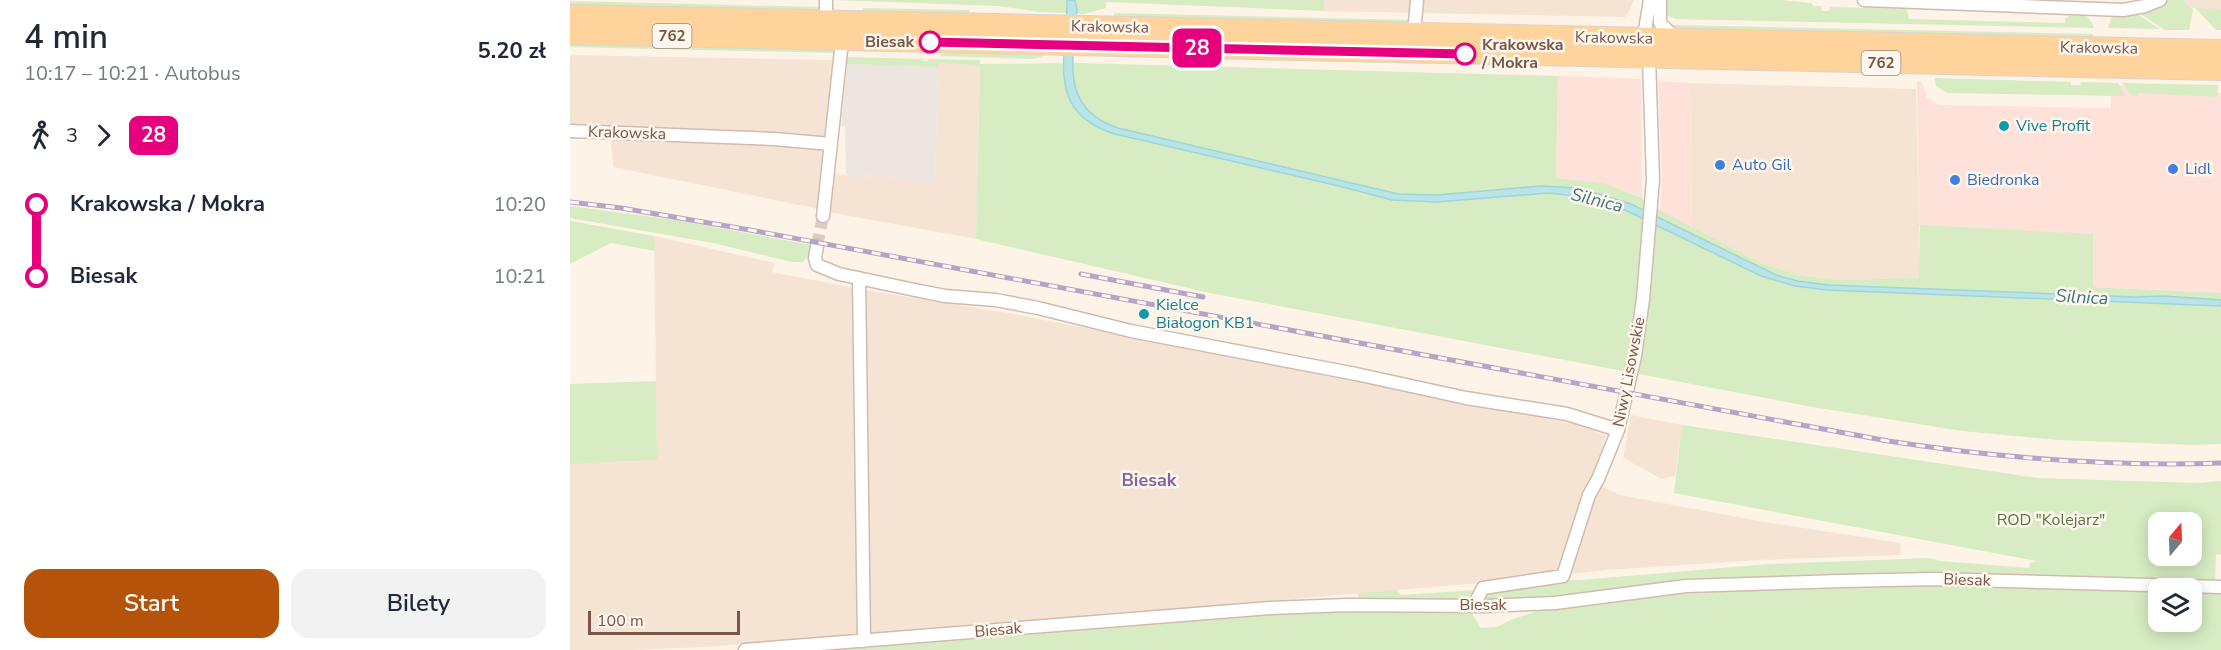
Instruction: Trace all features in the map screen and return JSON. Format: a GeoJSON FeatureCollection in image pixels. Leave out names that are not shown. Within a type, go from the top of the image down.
{"type":"FeatureCollection","features":[{"type":"Feature","properties":{"kind":"main road","name":"Krakowska"},"geometry":{"type":"LineString","coordinates":[[570,15],[826,20],[1056,35],[1083,46],[2221,70]]}},
{"type":"Feature","properties":{"kind":"main road","name":"Krakowska"},"geometry":{"type":"LineString","coordinates":[[570,34],[842,40],[1056,35],[1083,26],[2221,50]]}},
{"type":"Feature","properties":{"kind":"street"},"geometry":{"type":"LineString","coordinates":[[826,0],[826,20]]}},
{"type":"Feature","properties":{"kind":"street"},"geometry":{"type":"LineString","coordinates":[[1414,33],[1417,0]]}},
{"type":"Feature","properties":{"kind":"street"},"geometry":{"type":"LineString","coordinates":[[1635,38],[1645,30],[1650,0]]}},
{"type":"Feature","properties":{"kind":"street"},"geometry":{"type":"LineString","coordinates":[[1660,0],[1660,23],[1669,32],[1685,39]]}},
{"type":"Feature","properties":{"kind":"street"},"geometry":{"type":"LineString","coordinates":[[1864,0],[2122,10],[2145,6],[2160,0]]}},
{"type":"Feature","properties":{"kind":"street"},"geometry":{"type":"LineString","coordinates":[[823,216],[842,40]]}},
{"type":"Feature","properties":{"kind":"street","name":"Niwy Lisowskie"},"geometry":{"type":"LineString","coordinates":[[1474,605],[1483,588],[1563,576],[1589,495],[1618,430],[1635,356],[1650,225],[1653,179],[1649,58]]}},
{"type":"Feature","properties":{"kind":"street","name":"Krakowska"},"geometry":{"type":"LineString","coordinates":[[570,131],[774,139],[831,144]]}},
{"type":"Feature","properties":{"kind":"street"},"geometry":{"type":"LineString","coordinates":[[817,246],[815,258],[820,268],[859,278],[945,296],[996,300],[1044,309],[1131,331],[1356,374],[1466,398],[1567,414],[1618,430]]}},
{"type":"Feature","properties":{"kind":"street"},"geometry":{"type":"LineString","coordinates":[[859,278],[864,641]]}},
{"type":"Feature","properties":{"kind":"street","name":"Biesak"},"geometry":{"type":"LineString","coordinates":[[745,650],[1270,608],[1555,603],[1686,586],[1934,579],[2221,587]]}},
{"type":"Feature","properties":{"kind":"shaded area"},"geometry":{"type":"Polygon","coordinates":[[[1324,0],[1634,0],[1626,17],[1324,11],[1324,0]]]}},
{"type":"Feature","properties":{"kind":"shaded area"},"geometry":{"type":"Polygon","coordinates":[[[2176,0],[2221,0],[2221,11],[2192,8],[2176,0]]]}},
{"type":"Feature","properties":{"kind":"shaded area"},"geometry":{"type":"Polygon","coordinates":[[[570,55],[832,60],[835,69],[819,209],[613,167],[610,127],[570,125],[570,55]]]}},
{"type":"Feature","properties":{"kind":"shaded area"},"geometry":{"type":"Polygon","coordinates":[[[938,63],[980,64],[976,239],[828,212],[832,174],[866,177],[872,174],[935,184],[938,63]]]}},
{"type":"Feature","properties":{"kind":"shaded area"},"geometry":{"type":"Polygon","coordinates":[[[847,64],[938,67],[935,184],[872,174],[862,178],[846,175],[845,126],[841,126],[847,64]]]}},
{"type":"Feature","properties":{"kind":"shaded area"},"geometry":{"type":"Polygon","coordinates":[[[1558,76],[1641,79],[1642,198],[1604,183],[1556,178],[1558,76]]]}},
{"type":"Feature","properties":{"kind":"shaded area"},"geometry":{"type":"Polygon","coordinates":[[[1658,81],[1690,83],[1692,228],[1660,210],[1662,175],[1658,81]]]}},
{"type":"Feature","properties":{"kind":"shaded area"},"geometry":{"type":"Polygon","coordinates":[[[1917,81],[1922,82],[1927,97],[1938,105],[2111,108],[2111,95],[2071,95],[2071,85],[2155,86],[2221,93],[2221,293],[2093,287],[2093,234],[1919,226],[1917,81]]]}},
{"type":"Feature","properties":{"kind":"shaded area"},"geometry":{"type":"Polygon","coordinates":[[[1690,83],[1916,89],[1920,278],[1834,280],[1796,274],[1758,262],[1692,228],[1690,83]]]}},
{"type":"Feature","properties":{"kind":"shaded area"},"geometry":{"type":"Polygon","coordinates":[[[654,236],[775,263],[772,272],[864,290],[1009,313],[1579,425],[1606,436],[1592,482],[1620,495],[1759,521],[1900,543],[1901,555],[1758,560],[1606,570],[1538,578],[859,636],[704,647],[570,650],[570,464],[657,460],[654,236]]]}},
{"type":"Feature","properties":{"kind":"shaded area"},"geometry":{"type":"Polygon","coordinates":[[[1631,415],[1682,425],[1675,476],[1662,479],[1623,458],[1631,415]]]}},
{"type":"Feature","properties":{"kind":"green space"},"geometry":{"type":"Polygon","coordinates":[[[832,0],[1324,0],[1324,11],[1106,2],[1106,8],[1084,14],[1039,12],[999,6],[832,0]]]}},
{"type":"Feature","properties":{"kind":"green space"},"geometry":{"type":"Polygon","coordinates":[[[1665,0],[1780,0],[1812,3],[1813,6],[1821,6],[1822,11],[1829,11],[1830,7],[1907,9],[1909,19],[2065,23],[2065,19],[2069,16],[2082,16],[2090,19],[2094,28],[1676,19],[1665,15],[1665,0]]]}},
{"type":"Feature","properties":{"kind":"green space"},"geometry":{"type":"Polygon","coordinates":[[[2168,0],[2183,0],[2193,10],[2189,30],[2165,30],[2139,13],[2168,0]]]}},
{"type":"Feature","properties":{"kind":"green space"},"geometry":{"type":"Polygon","coordinates":[[[570,1],[821,7],[818,11],[570,8],[570,1]]]}},
{"type":"Feature","properties":{"kind":"green space"},"geometry":{"type":"Polygon","coordinates":[[[863,8],[969,10],[970,13],[954,16],[863,14],[863,8]]]}},
{"type":"Feature","properties":{"kind":"green space"},"geometry":{"type":"Polygon","coordinates":[[[2195,8],[2221,10],[2221,30],[2216,30],[2195,8]]]}},
{"type":"Feature","properties":{"kind":"green space"},"geometry":{"type":"Polygon","coordinates":[[[1114,13],[1412,20],[1408,25],[1132,21],[1129,16],[1114,16],[1114,13]]]}},
{"type":"Feature","properties":{"kind":"green space"},"geometry":{"type":"Polygon","coordinates":[[[2137,14],[2160,29],[2108,28],[2112,16],[2137,14]]]}},
{"type":"Feature","properties":{"kind":"green space"},"geometry":{"type":"Polygon","coordinates":[[[1664,23],[2093,34],[2093,37],[1675,28],[1664,23]]]}},
{"type":"Feature","properties":{"kind":"green space"},"geometry":{"type":"Polygon","coordinates":[[[570,40],[830,48],[835,53],[570,47],[570,40]]]}},
{"type":"Feature","properties":{"kind":"green space"},"geometry":{"type":"Polygon","coordinates":[[[960,51],[1054,53],[1032,59],[941,56],[941,54],[960,51]]]}},
{"type":"Feature","properties":{"kind":"green space"},"geometry":{"type":"Polygon","coordinates":[[[1118,53],[1396,59],[1433,64],[1114,57],[1118,53]]]}},
{"type":"Feature","properties":{"kind":"green space"},"geometry":{"type":"Polygon","coordinates":[[[845,57],[923,59],[923,61],[928,61],[928,59],[980,60],[980,64],[1079,63],[1558,76],[1556,178],[1604,183],[1642,198],[1660,210],[1758,262],[1796,274],[1834,280],[1919,278],[1920,225],[2093,234],[2093,287],[2221,293],[2221,444],[2059,440],[1962,431],[1813,407],[1210,293],[976,239],[980,65],[939,63],[938,67],[847,64],[845,57]]]}},
{"type":"Feature","properties":{"kind":"green space"},"geometry":{"type":"Polygon","coordinates":[[[1935,78],[2071,82],[2071,85],[2080,85],[2081,82],[2118,83],[2125,96],[1947,93],[1936,86],[1935,78]]]}},
{"type":"Feature","properties":{"kind":"green space"},"geometry":{"type":"Polygon","coordinates":[[[2122,83],[2218,85],[2217,97],[2137,93],[2137,96],[2131,95],[2122,83]]]}},
{"type":"Feature","properties":{"kind":"green space"},"geometry":{"type":"Polygon","coordinates":[[[570,206],[675,220],[817,246],[803,262],[792,262],[713,243],[570,218],[570,206]]]}},
{"type":"Feature","properties":{"kind":"green space"},"geometry":{"type":"Polygon","coordinates":[[[570,221],[654,236],[655,251],[611,243],[570,264],[570,221]]]}},
{"type":"Feature","properties":{"kind":"green space"},"geometry":{"type":"Polygon","coordinates":[[[656,381],[657,460],[570,464],[570,384],[656,381]]]}},
{"type":"Feature","properties":{"kind":"green space","name":"ROD \"Kolejarz\""},"geometry":{"type":"Polygon","coordinates":[[[1682,425],[2037,478],[2198,483],[2221,481],[2221,554],[2216,555],[2215,584],[2221,589],[2221,650],[826,650],[1350,609],[1469,609],[1481,628],[1497,627],[1552,606],[1662,593],[1937,576],[1546,599],[1488,601],[1483,596],[1487,590],[1560,580],[1769,564],[1930,558],[1940,561],[2029,568],[2030,563],[2037,561],[1674,493],[1682,425]]]}},
{"type":"Feature","properties":{"kind":"green space"},"geometry":{"type":"Polygon","coordinates":[[[1397,590],[1401,595],[1476,590],[1472,598],[1467,600],[1358,600],[1358,593],[1397,590]]]}},
{"type":"Feature","properties":{"kind":"water","name":"Silnica"},"geometry":{"type":"Polygon","coordinates":[[[1067,0],[1075,0],[1077,9],[1073,63],[1078,95],[1086,108],[1099,119],[1118,128],[1398,194],[1437,195],[1541,186],[1578,188],[1631,204],[1776,275],[1798,281],[1828,285],[2135,297],[2164,296],[2221,300],[2221,306],[1827,290],[1795,286],[1761,276],[1625,210],[1586,197],[1548,193],[1437,202],[1392,200],[1115,134],[1092,124],[1077,112],[1068,97],[1064,80],[1067,0]]]}},
{"type":"Feature","properties":{"kind":"tunnel"},"geometry":{"type":"LineString","coordinates":[[817,246],[823,216]]}},
{"type":"Feature","properties":{"kind":"railway"},"geometry":{"type":"LineString","coordinates":[[570,202],[621,208],[750,230],[1888,441],[2054,460],[2137,464],[2221,463]]}},
{"type":"Feature","properties":{"kind":"railway"},"geometry":{"type":"LineString","coordinates":[[1081,274],[1203,297]]}},
{"type":"Feature","properties":{"kind":"bus line","name":"28"},"geometry":{"type":"LineString","coordinates":[[930,42],[1465,54]]}},
{"type":"Feature","properties":{"kind":"place","name":"Biesak"},"geometry":{"type":"Point","coordinates":[930,42]}},
{"type":"Feature","properties":{"kind":"place","name":"Krakowska / Mokra"},"geometry":{"type":"Point","coordinates":[1465,54]}},
{"type":"Feature","properties":{"kind":"place","name":"Vive Profit"},"geometry":{"type":"Point","coordinates":[2004,126]}},
{"type":"Feature","properties":{"kind":"place","name":"Auto Gil"},"geometry":{"type":"Point","coordinates":[1720,165]}},
{"type":"Feature","properties":{"kind":"place","name":"Lidl"},"geometry":{"type":"Point","coordinates":[2173,169]}},
{"type":"Feature","properties":{"kind":"place","name":"Biedronka"},"geometry":{"type":"Point","coordinates":[1955,180]}},
{"type":"Feature","properties":{"kind":"place","name":"Kielce Białogon KB1"},"geometry":{"type":"Point","coordinates":[1144,314]}},
{"type":"Feature","properties":{"kind":"district","name":"Biesak"},"geometry":{"type":"Point","coordinates":[1149,480]}}]}
